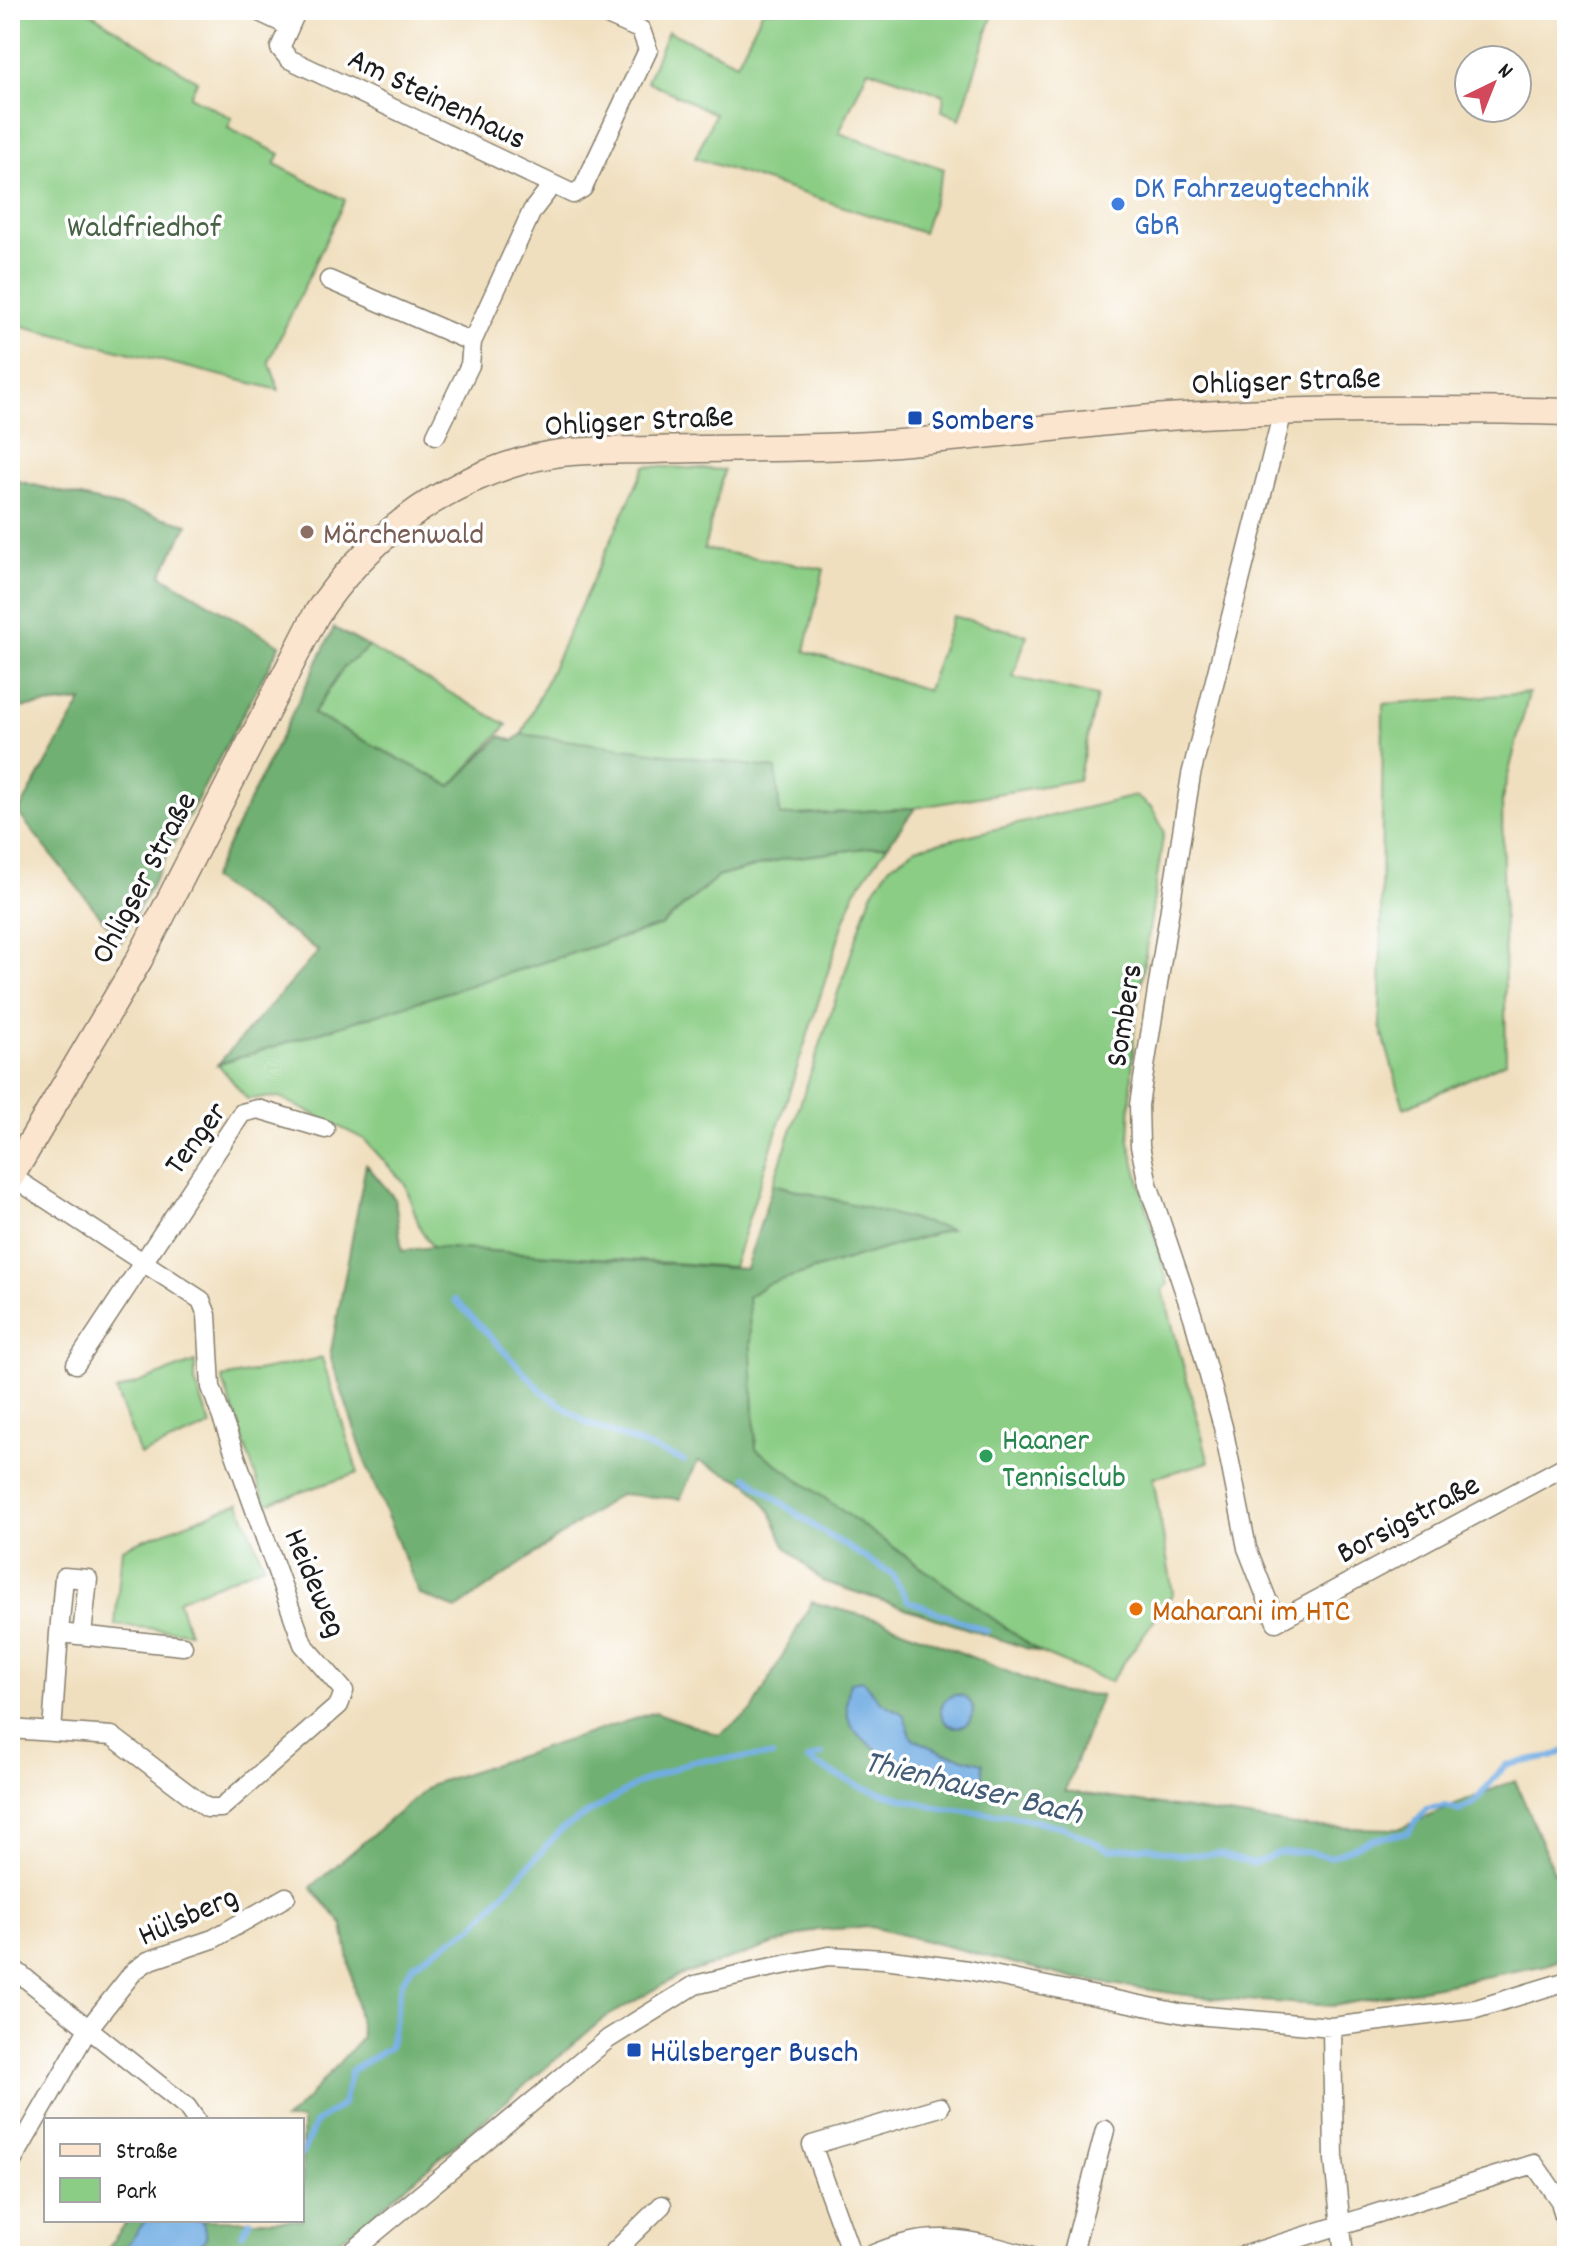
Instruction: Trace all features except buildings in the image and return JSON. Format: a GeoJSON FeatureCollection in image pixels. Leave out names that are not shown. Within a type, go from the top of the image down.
{"type":"FeatureCollection","features":[{"type":"Feature","properties":{"kind":"main road","name":"Ohligser Straße"},"geometry":{"type":"LineString","coordinates":[[10,1177],[139,960],[316,615],[352,565],[417,510],[466,482],[518,462],[583,449],[869,445],[1151,419],[1283,411],[1410,408],[1567,412]]}},
{"type":"Feature","properties":{"kind":"street","name":"Am Steinenhaus"},"geometry":{"type":"LineString","coordinates":[[255,10],[293,18],[280,48],[289,59],[573,194],[583,188],[648,50],[641,30],[596,10]]}},
{"type":"Feature","properties":{"kind":"street","name":"Am Steinenhaus"},"geometry":{"type":"LineString","coordinates":[[436,435],[470,365],[472,342],[532,211],[552,185]]}},
{"type":"Feature","properties":{"kind":"street"},"geometry":{"type":"LineString","coordinates":[[329,280],[472,342]]}},
{"type":"Feature","properties":{"kind":"street","name":"Sombers"},"geometry":{"type":"LineString","coordinates":[[1276,1622],[1247,1548],[1215,1400],[1193,1317],[1148,1184],[1140,1146],[1139,1105],[1191,775],[1283,411]]}},
{"type":"Feature","properties":{"kind":"street","name":"Tenger"},"geometry":{"type":"LineString","coordinates":[[141,1263],[242,1113],[258,1109],[325,1129]]}},
{"type":"Feature","properties":{"kind":"street","name":"Heideweg"},"geometry":{"type":"LineString","coordinates":[[10,1177],[201,1300],[207,1315],[211,1387],[303,1644],[344,1691],[339,1705],[221,1808],[207,1808],[112,1736],[10,1729]]}},
{"type":"Feature","properties":{"kind":"street"},"geometry":{"type":"LineString","coordinates":[[76,1364],[141,1263]]}},
{"type":"Feature","properties":{"kind":"street","name":"Borsigstraße"},"geometry":{"type":"LineString","coordinates":[[1276,1622],[1567,1465]]}},
{"type":"Feature","properties":{"kind":"street"},"geometry":{"type":"LineString","coordinates":[[52,1732],[64,1577],[88,1579],[82,1635]]}},
{"type":"Feature","properties":{"kind":"street"},"geometry":{"type":"LineString","coordinates":[[59,1633],[183,1646]]}},
{"type":"Feature","properties":{"kind":"street","name":"Hülsberg"},"geometry":{"type":"LineString","coordinates":[[10,2165],[88,2029],[134,1971],[148,1961],[213,1939],[286,1897]]}},
{"type":"Feature","properties":{"kind":"street"},"geometry":{"type":"LineString","coordinates":[[347,2256],[608,2039],[695,1985],[758,1970],[829,1956],[884,1959],[968,1970],[1184,2014],[1332,2027],[1476,2009],[1567,1981]]}},
{"type":"Feature","properties":{"kind":"street"},"geometry":{"type":"LineString","coordinates":[[10,1966],[187,2107],[195,2118]]}},
{"type":"Feature","properties":{"kind":"street"},"geometry":{"type":"LineString","coordinates":[[1332,2027],[1338,2228],[1344,2256]]}},
{"type":"Feature","properties":{"kind":"street"},"geometry":{"type":"LineString","coordinates":[[852,2256],[812,2145],[940,2107]]}},
{"type":"Feature","properties":{"kind":"street"},"geometry":{"type":"LineString","coordinates":[[1072,2256],[1105,2130]]}},
{"type":"Feature","properties":{"kind":"street"},"geometry":{"type":"LineString","coordinates":[[1242,2256],[1534,2164],[1560,2201],[1567,2228]]}},
{"type":"Feature","properties":{"kind":"street"},"geometry":{"type":"LineString","coordinates":[[610,2256],[662,2205]]}},
{"type":"Feature","properties":{"kind":"street"},"geometry":{"type":"LineString","coordinates":[[871,2256],[924,2237],[966,2238],[1029,2256]]}},
{"type":"Feature","properties":{"kind":"green space","name":"Waldfriedhof"},"geometry":{"type":"Polygon","coordinates":[[[10,10],[86,10],[197,81],[190,96],[232,118],[228,128],[280,154],[275,164],[345,200],[269,361],[279,390],[10,323],[10,10]]]}},
{"type":"Feature","properties":{"kind":"green space"},"geometry":{"type":"Polygon","coordinates":[[[763,10],[994,10],[960,119],[942,111],[944,95],[868,69],[839,133],[944,169],[923,233],[695,158],[715,114],[647,81],[668,31],[737,63],[763,10]]]}},
{"type":"Feature","properties":{"kind":"green space"},"geometry":{"type":"Polygon","coordinates":[[[645,466],[724,470],[704,549],[824,569],[805,651],[927,690],[953,616],[1027,635],[1013,677],[1097,696],[1078,780],[915,808],[780,816],[522,734],[645,466]]]}},
{"type":"Feature","properties":{"kind":"green space"},"geometry":{"type":"Polygon","coordinates":[[[10,479],[188,524],[161,575],[280,645],[121,942],[18,813],[82,701],[10,709],[10,479]]]}},
{"type":"Feature","properties":{"kind":"green space"},"geometry":{"type":"Polygon","coordinates":[[[334,628],[369,647],[344,667],[313,714],[451,786],[501,736],[513,741],[522,734],[776,769],[780,816],[915,808],[888,845],[783,859],[717,877],[662,925],[218,1064],[319,951],[211,879],[334,628]]]}},
{"type":"Feature","properties":{"kind":"green space"},"geometry":{"type":"Polygon","coordinates":[[[369,647],[507,725],[451,786],[313,714],[344,667],[369,647]]]}},
{"type":"Feature","properties":{"kind":"green space"},"geometry":{"type":"Polygon","coordinates":[[[1529,693],[1502,799],[1506,1062],[1404,1108],[1380,1025],[1383,704],[1529,693]]]}},
{"type":"Feature","properties":{"kind":"green space"},"geometry":{"type":"Polygon","coordinates":[[[1135,796],[1152,808],[1164,831],[1134,1030],[1129,1142],[1168,1284],[1163,1290],[1209,1462],[1153,1478],[1173,1593],[1110,1682],[1041,1653],[756,1450],[748,1297],[767,1284],[949,1229],[773,1184],[871,895],[889,867],[916,848],[1135,796]]]}},
{"type":"Feature","properties":{"kind":"green space"},"geometry":{"type":"Polygon","coordinates":[[[888,845],[855,891],[733,1267],[432,1247],[420,1228],[405,1184],[364,1139],[279,1097],[247,1099],[218,1064],[662,925],[717,877],[783,859],[888,845]]]}},
{"type":"Feature","properties":{"kind":"green space"},"geometry":{"type":"Polygon","coordinates":[[[366,1164],[395,1199],[402,1251],[432,1247],[746,1269],[773,1184],[950,1229],[767,1284],[748,1297],[756,1449],[1041,1653],[822,1581],[785,1546],[771,1512],[748,1483],[698,1461],[680,1499],[620,1494],[456,1609],[419,1594],[368,1469],[330,1356],[366,1164]]]}},
{"type":"Feature","properties":{"kind":"green space"},"geometry":{"type":"Polygon","coordinates":[[[322,1358],[358,1473],[265,1504],[222,1378],[322,1358]]]}},
{"type":"Feature","properties":{"kind":"green space"},"geometry":{"type":"Polygon","coordinates":[[[195,1362],[195,1382],[211,1426],[140,1455],[116,1391],[195,1362]]]}},
{"type":"Feature","properties":{"kind":"green space"},"geometry":{"type":"Polygon","coordinates":[[[239,1503],[264,1565],[178,1600],[189,1632],[115,1625],[122,1548],[239,1503]]]}},
{"type":"Feature","properties":{"kind":"green space"},"geometry":{"type":"Polygon","coordinates":[[[812,1602],[883,1621],[1060,1693],[1101,1695],[1065,1791],[1309,1827],[1398,1829],[1515,1780],[1554,1873],[1567,1869],[1567,1957],[1546,1965],[1334,2006],[1199,1997],[1076,1979],[871,1927],[817,1930],[679,1976],[603,2019],[355,2230],[312,2256],[102,2256],[127,2222],[304,2222],[304,2118],[286,2118],[296,2111],[362,2037],[343,1925],[311,1887],[432,1784],[655,1712],[719,1735],[752,1711],[812,1602]]]}},
{"type":"Feature","properties":{"kind":"water"},"geometry":{"type":"Polygon","coordinates":[[[862,1680],[880,1701],[903,1714],[912,1738],[942,1752],[983,1763],[983,1776],[976,1781],[924,1768],[870,1745],[857,1733],[847,1711],[850,1682],[862,1680]]]}},
{"type":"Feature","properties":{"kind":"water"},"geometry":{"type":"Polygon","coordinates":[[[957,1695],[968,1700],[973,1711],[968,1722],[957,1727],[946,1722],[941,1711],[946,1700],[957,1695]]]}},
{"type":"Feature","properties":{"kind":"water"},"geometry":{"type":"Polygon","coordinates":[[[144,2222],[203,2222],[206,2238],[194,2254],[159,2247],[140,2256],[119,2256],[144,2222]]]}},
{"type":"Feature","properties":{"kind":"waterway"},"geometry":{"type":"LineString","coordinates":[[455,1300],[544,1393],[587,1423],[684,1461]]}},
{"type":"Feature","properties":{"kind":"waterway"},"geometry":{"type":"LineString","coordinates":[[747,1477],[815,1527],[892,1574],[908,1601],[987,1631]]}},
{"type":"Feature","properties":{"kind":"waterway","name":"Thienhauser Bach"},"geometry":{"type":"LineString","coordinates":[[807,1760],[863,1788],[942,1809],[1006,1815],[1063,1827],[1110,1850],[1148,1847],[1179,1855],[1219,1854],[1253,1864],[1278,1853],[1306,1852],[1330,1857],[1373,1839],[1407,1833],[1426,1809],[1446,1806],[1459,1811],[1474,1803],[1505,1765],[1552,1757],[1567,1750]]}},
{"type":"Feature","properties":{"kind":"waterway"},"geometry":{"type":"LineString","coordinates":[[807,1760],[822,1754]]}},
{"type":"Feature","properties":{"kind":"waterway","name":"Thienhauser Bach"},"geometry":{"type":"LineString","coordinates":[[304,2149],[316,2122],[343,2104],[351,2071],[390,2047],[401,1983],[414,1964],[474,1926],[562,1829],[639,1783],[692,1761],[772,1756]]}},
{"type":"Feature","properties":{"kind":"waterway","name":"Thienhauser Bach"},"geometry":{"type":"LineString","coordinates":[[242,2234],[249,2222]]}},
{"type":"Feature","properties":{"kind":"place","name":"DK Fahrzeugtechnik GbR"},"geometry":{"type":"Point","coordinates":[1118,204]}},
{"type":"Feature","properties":{"kind":"place","name":"Sombers"},"geometry":{"type":"Point","coordinates":[915,418]}},
{"type":"Feature","properties":{"kind":"place","name":"Märchenwald"},"geometry":{"type":"Point","coordinates":[307,532]}},
{"type":"Feature","properties":{"kind":"place","name":"Haaner Tennisclub"},"geometry":{"type":"Point","coordinates":[986,1456]}},
{"type":"Feature","properties":{"kind":"place","name":"Maharani im HTC"},"geometry":{"type":"Point","coordinates":[1136,1609]}},
{"type":"Feature","properties":{"kind":"place","name":"Hülsberger Busch"},"geometry":{"type":"Point","coordinates":[634,2050]}}]}
